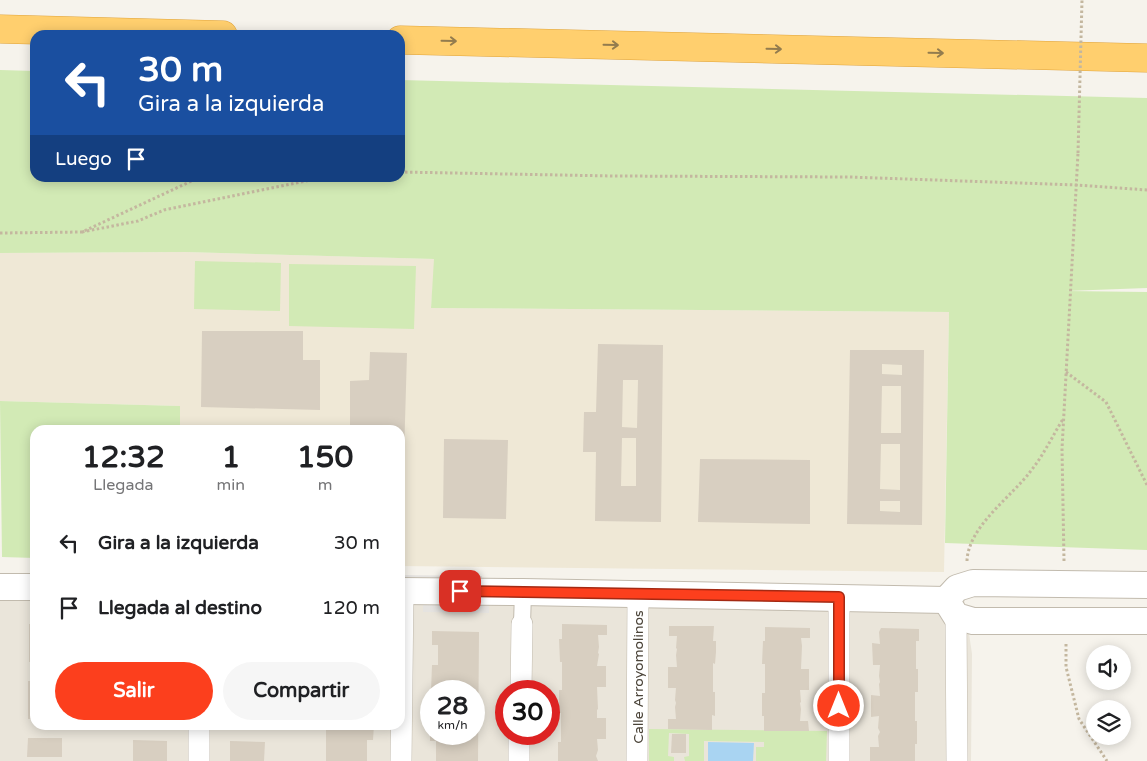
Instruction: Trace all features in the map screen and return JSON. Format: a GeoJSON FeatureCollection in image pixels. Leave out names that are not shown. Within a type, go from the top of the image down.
{"type":"FeatureCollection","features":[{"type":"Feature","properties":{"kind":"highway"},"geometry":{"type":"LineString","coordinates":[[0,29],[37,30]]}},
{"type":"Feature","properties":{"kind":"highway"},"geometry":{"type":"LineString","coordinates":[[405,40],[1147,58]]}},
{"type":"Feature","properties":{"kind":"street"},"geometry":{"type":"LineString","coordinates":[[957,761],[956,600],[973,583],[1147,585]]}},
{"type":"Feature","properties":{"kind":"street"},"geometry":{"type":"LineString","coordinates":[[0,588],[30,588]]}},
{"type":"Feature","properties":{"kind":"street"},"geometry":{"type":"LineString","coordinates":[[405,591],[956,600],[973,621],[1147,622]]}},
{"type":"Feature","properties":{"kind":"street"},"geometry":{"type":"LineString","coordinates":[[520,680],[524,592]]}},
{"type":"Feature","properties":{"kind":"street","name":"Calle Arroyomolinos"},"geometry":{"type":"LineString","coordinates":[[637,761],[638,594]]}},
{"type":"Feature","properties":{"kind":"street"},"geometry":{"type":"LineString","coordinates":[[839,597],[839,761]]}},
{"type":"Feature","properties":{"kind":"street"},"geometry":{"type":"LineString","coordinates":[[199,730],[199,761]]}},
{"type":"Feature","properties":{"kind":"street"},"geometry":{"type":"LineString","coordinates":[[401,730],[401,761]]}},
{"type":"Feature","properties":{"kind":"street"},"geometry":{"type":"LineString","coordinates":[[519,761],[520,745]]}},
{"type":"Feature","properties":{"kind":"path"},"geometry":{"type":"LineString","coordinates":[[1065,584],[1062,449],[1077,185],[1082,0]]}},
{"type":"Feature","properties":{"kind":"path"},"geometry":{"type":"LineString","coordinates":[[405,172],[613,176],[850,177],[1077,185],[1147,190]]}},
{"type":"Feature","properties":{"kind":"path"},"geometry":{"type":"LineString","coordinates":[[82,232],[189,182]]}},
{"type":"Feature","properties":{"kind":"path"},"geometry":{"type":"LineString","coordinates":[[0,233],[82,232],[138,221],[164,210],[300,182]]}},
{"type":"Feature","properties":{"kind":"path"},"geometry":{"type":"LineString","coordinates":[[1066,372],[1106,402],[1147,485]]}},
{"type":"Feature","properties":{"kind":"path"},"geometry":{"type":"LineString","coordinates":[[956,600],[967,555],[980,526],[1030,471],[1064,419]]}},
{"type":"Feature","properties":{"kind":"path"},"geometry":{"type":"LineString","coordinates":[[1066,621],[1066,667],[1079,719],[1107,761]]}},
{"type":"Feature","properties":{"kind":"shaded area"},"geometry":{"type":"Polygon","coordinates":[[[185,252],[435,259],[431,308],[949,312],[944,572],[405,566],[405,425],[180,425],[180,406],[0,401],[0,253],[185,252]]]}},
{"type":"Feature","properties":{"kind":"shaded area"},"geometry":{"type":"Polygon","coordinates":[[[405,575],[482,576],[482,585],[405,584],[405,575]]]}},
{"type":"Feature","properties":{"kind":"shaded area"},"geometry":{"type":"Polygon","coordinates":[[[0,596],[30,596],[30,730],[405,730],[405,597],[964,599],[972,654],[971,761],[0,761],[0,596]]]}},
{"type":"Feature","properties":{"kind":"shaded area"},"geometry":{"type":"Polygon","coordinates":[[[423,603],[489,603],[489,613],[423,612],[423,603]]]}},
{"type":"Feature","properties":{"kind":"green space"},"geometry":{"type":"Polygon","coordinates":[[[0,70],[30,71],[30,182],[405,182],[405,80],[1147,98],[1147,288],[1066,291],[1147,292],[1147,550],[945,543],[949,312],[431,308],[434,259],[185,252],[0,253],[0,70]]]}},
{"type":"Feature","properties":{"kind":"green space"},"geometry":{"type":"Polygon","coordinates":[[[195,261],[281,263],[280,311],[194,309],[195,261]]]}},
{"type":"Feature","properties":{"kind":"green space"},"geometry":{"type":"Polygon","coordinates":[[[289,264],[416,266],[414,329],[289,326],[289,264]]]}},
{"type":"Feature","properties":{"kind":"green space"},"geometry":{"type":"Polygon","coordinates":[[[0,401],[180,406],[180,425],[30,425],[30,558],[2,557],[0,401]]]}},
{"type":"Feature","properties":{"kind":"green space"},"geometry":{"type":"Polygon","coordinates":[[[649,729],[827,731],[826,761],[756,761],[756,747],[764,747],[764,742],[704,741],[704,761],[685,761],[684,757],[689,756],[689,734],[669,733],[668,756],[674,757],[674,761],[649,761],[649,729]]]}},
{"type":"Feature","properties":{"kind":"water"},"geometry":{"type":"Polygon","coordinates":[[[708,742],[754,743],[753,761],[708,761],[708,742]]]}},
{"type":"Feature","properties":{"kind":"building"},"geometry":{"type":"Polygon","coordinates":[[[202,331],[303,331],[303,360],[320,360],[320,410],[201,407],[202,331]]]}},
{"type":"Feature","properties":{"kind":"building"},"geometry":{"type":"Polygon","coordinates":[[[598,344],[663,345],[661,522],[595,521],[596,452],[583,452],[584,412],[596,412],[598,344]],[[623,380],[622,427],[637,428],[638,380],[623,380]],[[622,438],[621,486],[636,486],[636,438],[622,438]]]}},
{"type":"Feature","properties":{"kind":"building"},"geometry":{"type":"Polygon","coordinates":[[[850,350],[924,350],[922,525],[847,524],[850,350]],[[882,364],[882,374],[902,375],[902,365],[882,364]],[[882,386],[881,433],[901,433],[901,386],[882,386]],[[881,444],[880,489],[900,490],[900,444],[881,444]],[[880,501],[880,511],[900,512],[900,501],[880,501]]]}},
{"type":"Feature","properties":{"kind":"building"},"geometry":{"type":"Polygon","coordinates":[[[370,352],[407,353],[405,425],[350,425],[350,381],[369,380],[370,352]]]}},
{"type":"Feature","properties":{"kind":"building"},"geometry":{"type":"Polygon","coordinates":[[[444,439],[508,440],[506,519],[443,518],[444,439]]]}},
{"type":"Feature","properties":{"kind":"building"},"geometry":{"type":"Polygon","coordinates":[[[700,459],[810,460],[810,524],[698,522],[700,459]]]}},
{"type":"Feature","properties":{"kind":"building"},"geometry":{"type":"Polygon","coordinates":[[[29,624],[30,624],[30,662],[29,624]]]}},
{"type":"Feature","properties":{"kind":"building"},"geometry":{"type":"Polygon","coordinates":[[[562,624],[607,625],[607,635],[598,635],[599,654],[597,666],[606,666],[606,687],[597,687],[597,718],[606,718],[606,739],[597,739],[598,750],[596,756],[598,761],[558,761],[558,745],[561,742],[560,690],[562,690],[562,662],[560,662],[559,639],[562,639],[562,624]]]}},
{"type":"Feature","properties":{"kind":"building"},"geometry":{"type":"Polygon","coordinates":[[[669,626],[714,626],[713,641],[716,641],[715,664],[713,663],[715,716],[712,715],[712,730],[668,729],[668,719],[676,719],[676,688],[668,688],[668,667],[677,667],[677,636],[669,636],[669,626]]]}},
{"type":"Feature","properties":{"kind":"building"},"geometry":{"type":"Polygon","coordinates":[[[765,627],[810,628],[810,638],[801,638],[801,669],[809,669],[809,690],[800,690],[800,721],[808,721],[809,731],[764,731],[762,693],[765,693],[765,664],[762,664],[765,627]]]}},
{"type":"Feature","properties":{"kind":"building"},"geometry":{"type":"Polygon","coordinates":[[[881,628],[919,629],[919,641],[916,641],[918,692],[915,692],[917,744],[915,744],[915,761],[870,761],[870,747],[879,747],[879,716],[871,717],[871,695],[880,696],[880,665],[873,665],[872,643],[880,644],[879,632],[881,628]]]}},
{"type":"Feature","properties":{"kind":"building"},"geometry":{"type":"Polygon","coordinates":[[[432,631],[479,632],[479,680],[431,680],[432,665],[438,665],[438,645],[432,645],[432,631]]]}},
{"type":"Feature","properties":{"kind":"building"},"geometry":{"type":"Polygon","coordinates":[[[28,681],[30,681],[30,719],[28,719],[28,681]]]}},
{"type":"Feature","properties":{"kind":"building"},"geometry":{"type":"Polygon","coordinates":[[[326,730],[374,730],[373,740],[367,740],[367,761],[326,761],[326,730]]]}},
{"type":"Feature","properties":{"kind":"building"},"geometry":{"type":"Polygon","coordinates":[[[672,734],[686,734],[686,753],[671,753],[672,734]]]}},
{"type":"Feature","properties":{"kind":"building"},"geometry":{"type":"Polygon","coordinates":[[[28,738],[62,738],[62,757],[27,757],[28,738]]]}},
{"type":"Feature","properties":{"kind":"building"},"geometry":{"type":"Polygon","coordinates":[[[133,740],[167,741],[167,761],[133,761],[133,740]]]}},
{"type":"Feature","properties":{"kind":"building"},"geometry":{"type":"Polygon","coordinates":[[[230,741],[265,742],[264,761],[230,761],[230,741]]]}},
{"type":"Feature","properties":{"kind":"building"},"geometry":{"type":"Polygon","coordinates":[[[436,745],[478,745],[478,761],[436,761],[436,745]]]}},
{"type":"Feature","properties":{"kind":"route"},"geometry":{"type":"LineString","coordinates":[[460,591],[839,597],[839,706]]}}]}
